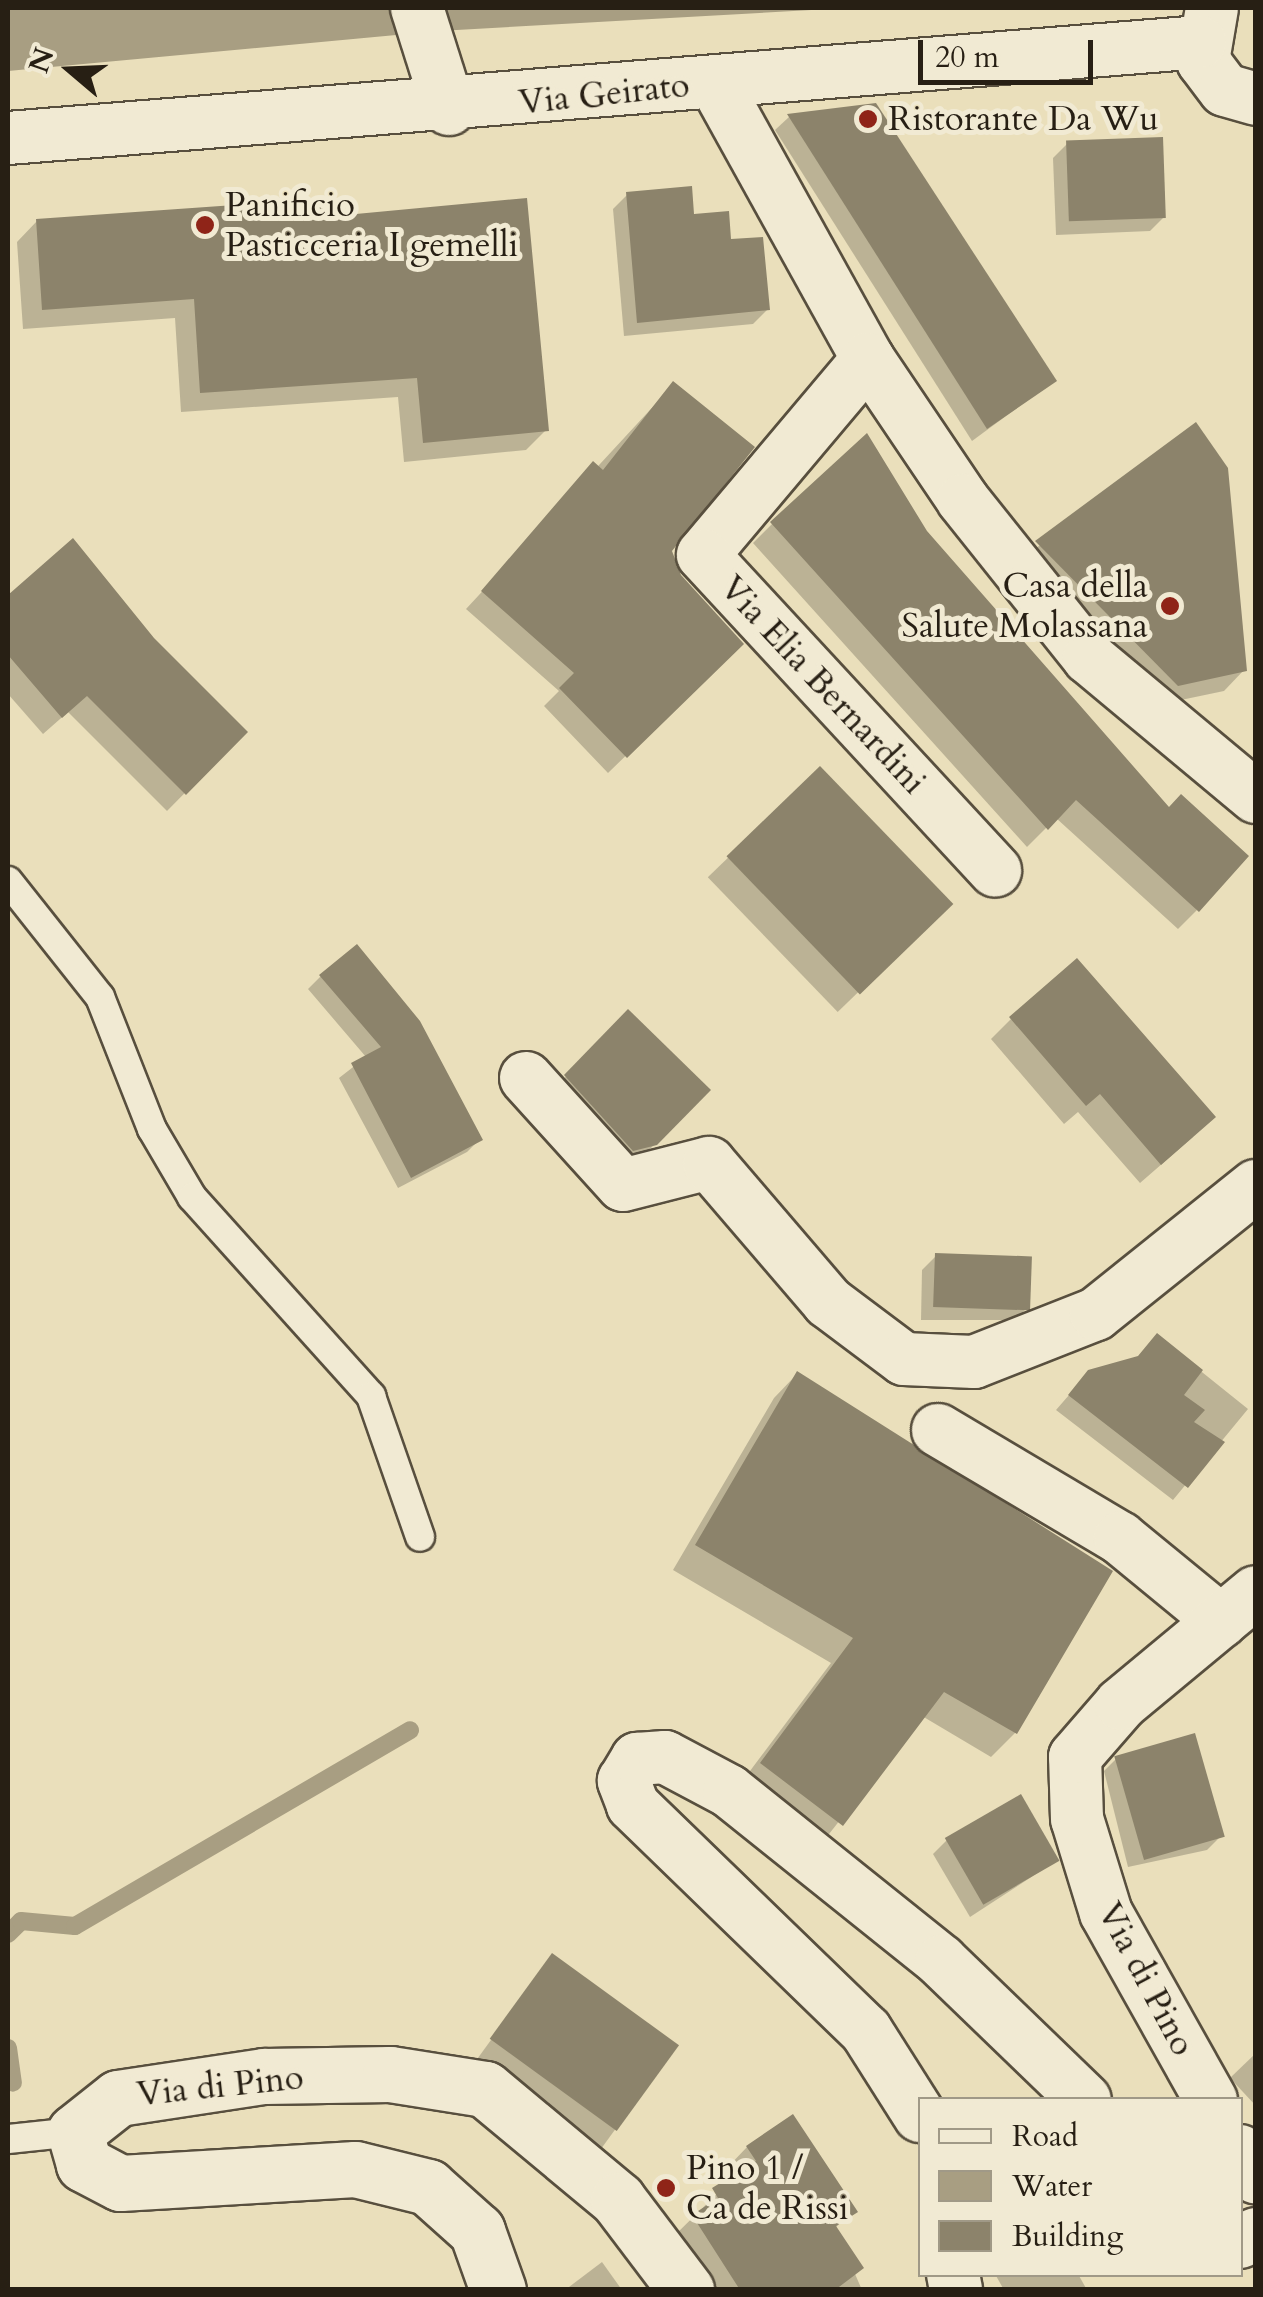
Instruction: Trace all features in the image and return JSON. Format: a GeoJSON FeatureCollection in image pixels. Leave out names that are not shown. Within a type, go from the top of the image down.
{"type":"FeatureCollection","features":[{"type":"Feature","properties":{"kind":"street"},"geometry":{"type":"LineString","coordinates":[[417,8],[450,109]]}},
{"type":"Feature","properties":{"kind":"street","name":"Via Geirato"},"geometry":{"type":"LineString","coordinates":[[8,138],[450,109],[715,83],[1206,25],[1211,78],[1256,99]]}},
{"type":"Feature","properties":{"kind":"street"},"geometry":{"type":"LineString","coordinates":[[715,83],[868,359],[963,500],[1089,658],[1256,797]]}},
{"type":"Feature","properties":{"kind":"street","name":"Via Elia Bernardini"},"geometry":{"type":"LineString","coordinates":[[868,359],[702,556],[995,870]]}},
{"type":"Feature","properties":{"kind":"street"},"geometry":{"type":"LineString","coordinates":[[526,1078],[623,1185],[709,1163],[828,1302],[904,1359],[974,1362],[1096,1314],[1256,1186]]}},
{"type":"Feature","properties":{"kind":"street","name":"Via di Pino"},"geometry":{"type":"LineString","coordinates":[[938,1430],[1238,1606],[1121,1704],[1075,1757],[1078,1819],[1106,1913],[1209,2097]]}},
{"type":"Feature","properties":{"kind":"street"},"geometry":{"type":"LineString","coordinates":[[918,2113],[866,2031],[633,1805],[624,1781],[636,1758],[665,1757],[728,1791],[941,1962],[1082,2097]]}},
{"type":"Feature","properties":{"kind":"street","name":"Via di Pino"},"geometry":{"type":"LineString","coordinates":[[75,2132],[118,2098],[264,2076],[390,2074],[485,2089],[618,2200],[686,2290]]}},
{"type":"Feature","properties":{"kind":"street"},"geometry":{"type":"LineString","coordinates":[[75,2132],[84,2164],[120,2183],[355,2169],[428,2187],[477,2230],[498,2290]]}},
{"type":"Feature","properties":{"kind":"street"},"geometry":{"type":"LineString","coordinates":[[1243,2156],[1256,2178]]}},
{"type":"Feature","properties":{"kind":"lane"},"geometry":{"type":"LineString","coordinates":[[8,881],[100,997],[152,1129],[192,1197],[371,1396],[420,1537]]}},
{"type":"Feature","properties":{"kind":"lane"},"geometry":{"type":"LineString","coordinates":[[8,2140],[75,2132]]}},
{"type":"Feature","properties":{"kind":"water"},"geometry":{"type":"Polygon","coordinates":[[[8,8],[847,8],[439,31],[8,71],[8,8]]]}},
{"type":"Feature","properties":{"kind":"building"},"geometry":{"type":"Polygon","coordinates":[[[876,103],[1057,381],[987,429],[787,114],[876,103]]]}},
{"type":"Feature","properties":{"kind":"building"},"geometry":{"type":"Polygon","coordinates":[[[1163,137],[1166,218],[1069,221],[1066,140],[1163,137]]]}},
{"type":"Feature","properties":{"kind":"building"},"geometry":{"type":"Polygon","coordinates":[[[692,186],[694,214],[729,211],[731,239],[763,237],[770,310],[637,323],[626,192],[692,186]]]}},
{"type":"Feature","properties":{"kind":"building"},"geometry":{"type":"Polygon","coordinates":[[[527,198],[549,431],[423,443],[417,378],[200,393],[194,299],[42,310],[36,219],[322,199],[324,217],[527,198]]]}},
{"type":"Feature","properties":{"kind":"building"},"geometry":{"type":"Polygon","coordinates":[[[673,381],[755,447],[672,551],[681,575],[744,644],[627,758],[559,688],[574,673],[481,591],[593,461],[603,470],[673,381]]]}},
{"type":"Feature","properties":{"kind":"building","name":"Casa della Salute Molassana"},"geometry":{"type":"Polygon","coordinates":[[[1196,422],[1228,468],[1247,671],[1178,686],[1035,541],[1196,422]]]}},
{"type":"Feature","properties":{"kind":"building"},"geometry":{"type":"Polygon","coordinates":[[[867,433],[927,531],[1169,807],[1181,794],[1249,856],[1199,912],[1076,800],[1048,830],[770,522],[867,433]]]}},
{"type":"Feature","properties":{"kind":"building"},"geometry":{"type":"Polygon","coordinates":[[[73,538],[154,638],[248,732],[186,795],[87,696],[62,718],[8,655],[8,595],[73,538]]]}},
{"type":"Feature","properties":{"kind":"building"},"geometry":{"type":"Polygon","coordinates":[[[820,766],[953,904],[860,994],[726,856],[820,766]]]}},
{"type":"Feature","properties":{"kind":"building"},"geometry":{"type":"Polygon","coordinates":[[[357,944],[420,1021],[483,1140],[411,1178],[351,1063],[381,1047],[319,975],[357,944]]]}},
{"type":"Feature","properties":{"kind":"building"},"geometry":{"type":"Polygon","coordinates":[[[1077,958],[1216,1117],[1161,1165],[1100,1094],[1086,1106],[1009,1017],[1077,958]]]}},
{"type":"Feature","properties":{"kind":"building"},"geometry":{"type":"Polygon","coordinates":[[[628,1009],[711,1090],[657,1145],[633,1151],[564,1075],[628,1009]]]}},
{"type":"Feature","properties":{"kind":"building"},"geometry":{"type":"Polygon","coordinates":[[[935,1253],[1032,1256],[1030,1310],[933,1307],[935,1253]]]}},
{"type":"Feature","properties":{"kind":"building"},"geometry":{"type":"Polygon","coordinates":[[[1157,1333],[1203,1370],[1184,1395],[1205,1410],[1194,1422],[1225,1442],[1188,1488],[1068,1395],[1088,1370],[1138,1356],[1157,1333]]]}},
{"type":"Feature","properties":{"kind":"building"},"geometry":{"type":"Polygon","coordinates":[[[797,1371],[1113,1571],[1017,1734],[944,1692],[843,1826],[760,1763],[853,1638],[695,1545],[797,1371]]]}},
{"type":"Feature","properties":{"kind":"building"},"geometry":{"type":"Polygon","coordinates":[[[1195,1733],[1225,1837],[1144,1860],[1114,1756],[1195,1733]]]}},
{"type":"Feature","properties":{"kind":"building"},"geometry":{"type":"Polygon","coordinates":[[[1021,1794],[1060,1861],[983,1905],[945,1838],[1021,1794]]]}},
{"type":"Feature","properties":{"kind":"building"},"geometry":{"type":"Polygon","coordinates":[[[552,1953],[679,2045],[617,2131],[490,2039],[552,1953]]]}},
{"type":"Feature","properties":{"kind":"building"},"geometry":{"type":"Polygon","coordinates":[[[793,2114],[858,2212],[836,2226],[864,2268],[835,2290],[740,2290],[692,2215],[718,2198],[712,2188],[756,2161],[746,2146],[793,2114]]]}},
{"type":"Feature","properties":{"kind":"waterway"},"geometry":{"type":"LineString","coordinates":[[8,1934],[21,1921],[75,1926],[410,1730]]}},
{"type":"Feature","properties":{"kind":"waterway"},"geometry":{"type":"LineString","coordinates":[[8,2048],[13,2083]]}},
{"type":"Feature","properties":{"kind":"place","name":"Ristorante Da Wu"},"geometry":{"type":"Point","coordinates":[868,119]}},
{"type":"Feature","properties":{"kind":"place","name":"Panificio Pasticceria I gemelli"},"geometry":{"type":"Point","coordinates":[205,225]}},
{"type":"Feature","properties":{"kind":"place","name":"Casa della Salute Molassana"},"geometry":{"type":"Point","coordinates":[1170,606]}},
{"type":"Feature","properties":{"kind":"place","name":"Pino 1 / Ca de Rissi"},"geometry":{"type":"Point","coordinates":[666,2188]}}]}
